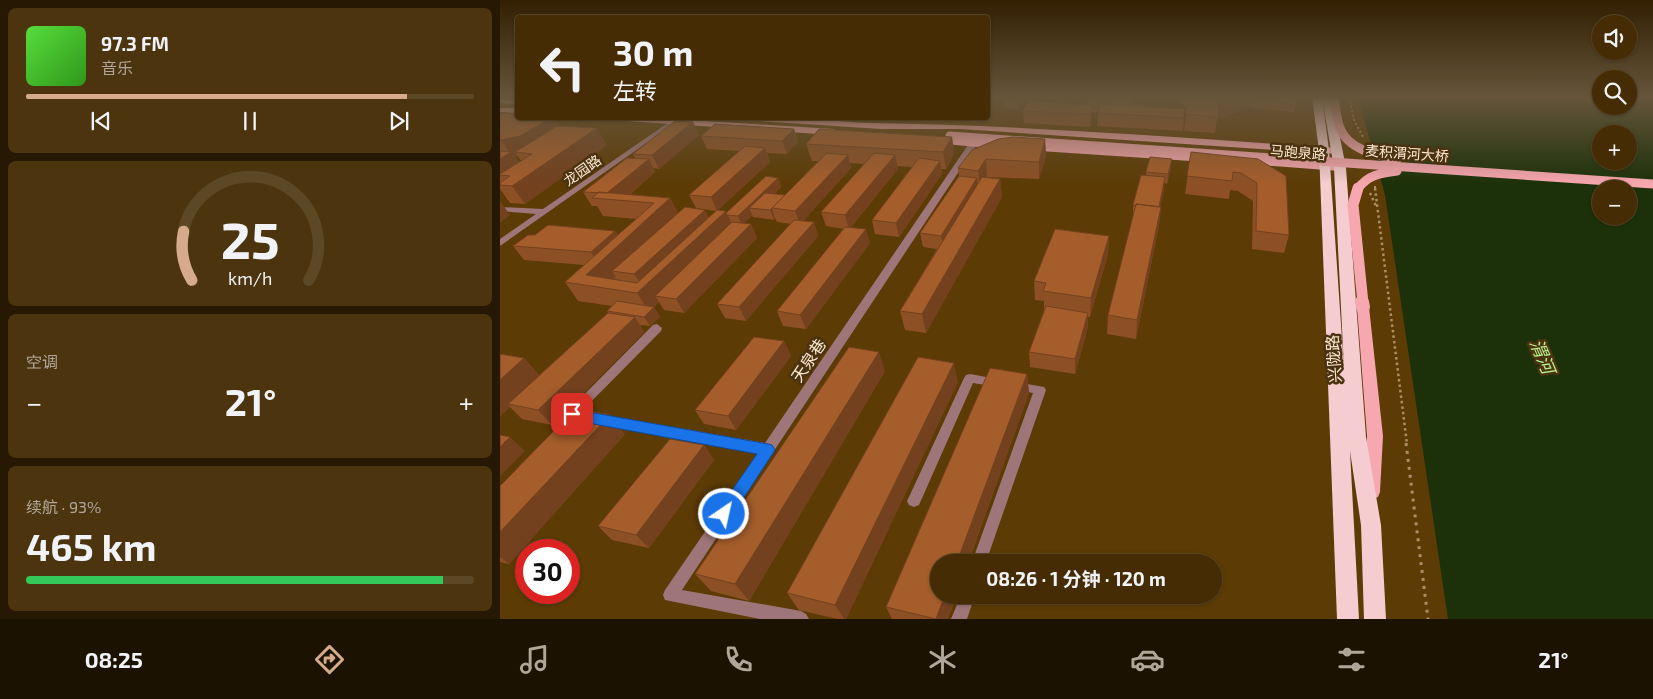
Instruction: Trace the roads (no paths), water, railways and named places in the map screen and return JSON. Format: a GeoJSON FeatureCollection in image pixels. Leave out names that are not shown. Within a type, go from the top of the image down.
{"type":"FeatureCollection","features":[{"type":"Feature","properties":{"kind":"highway","name":"兴陇路"},"geometry":{"type":"LineString","coordinates":[[1325,126],[1331,150]]}},
{"type":"Feature","properties":{"kind":"highway","name":"兴陇路"},"geometry":{"type":"LineString","coordinates":[[1329,126],[1357,437],[1371,525],[1376,619]]}},
{"type":"Feature","properties":{"kind":"highway","name":"兴陇路"},"geometry":{"type":"LineString","coordinates":[[1333,168],[1348,619]]}},
{"type":"Feature","properties":{"kind":"main road"},"geometry":{"type":"LineString","coordinates":[[763,126],[885,136]]}},
{"type":"Feature","properties":{"kind":"main road","name":"马跑泉路"},"geometry":{"type":"LineString","coordinates":[[880,126],[951,134]]}},
{"type":"Feature","properties":{"kind":"main road","name":"马跑泉路"},"geometry":{"type":"LineString","coordinates":[[950,126],[1331,150]]}},
{"type":"Feature","properties":{"kind":"main road"},"geometry":{"type":"LineString","coordinates":[[1340,126],[1346,139],[1356,146],[1382,156],[1438,167]]}},
{"type":"Feature","properties":{"kind":"main road"},"geometry":{"type":"LineString","coordinates":[[866,134],[912,135]]}},
{"type":"Feature","properties":{"kind":"main road","name":"马跑泉路"},"geometry":{"type":"LineString","coordinates":[[951,134],[928,138],[972,144],[1333,168]]}},
{"type":"Feature","properties":{"kind":"main road","name":"麦积渭河大桥"},"geometry":{"type":"LineString","coordinates":[[951,134],[1438,167],[1653,184]]}},
{"type":"Feature","properties":{"kind":"main road"},"geometry":{"type":"LineString","coordinates":[[1371,525],[1375,436],[1353,205],[1355,192],[1360,184],[1368,178],[1382,173],[1438,167]]}},
{"type":"Feature","properties":{"kind":"main road","name":"麦积渭河大桥"},"geometry":{"type":"LineString","coordinates":[[1438,167],[1653,178]]}},
{"type":"Feature","properties":{"kind":"street","name":"龙园路"},"geometry":{"type":"LineString","coordinates":[[500,243],[666,126]]}},
{"type":"Feature","properties":{"kind":"street","name":"天泉巷"},"geometry":{"type":"LineString","coordinates":[[801,619],[670,595],[972,144]]}},
{"type":"Feature","properties":{"kind":"street"},"geometry":{"type":"LineString","coordinates":[[500,209],[544,212]]}},
{"type":"Feature","properties":{"kind":"street"},"geometry":{"type":"LineString","coordinates":[[559,428],[582,416],[657,328]]}},
{"type":"Feature","properties":{"kind":"street"},"geometry":{"type":"LineString","coordinates":[[914,501],[970,378],[1040,390],[982,554]]}},
{"type":"Feature","properties":{"kind":"street"},"geometry":{"type":"LineString","coordinates":[[582,416],[768,450]]}},
{"type":"Feature","properties":{"kind":"street"},"geometry":{"type":"LineString","coordinates":[[959,619],[965,604]]}},
{"type":"Feature","properties":{"kind":"water","name":"渭河"},"geometry":{"type":"Polygon","coordinates":[[[1366,126],[1592,126],[1592,170],[1637,170],[1637,126],[1653,126],[1653,619],[1448,619],[1385,195],[1366,126]]]}}]}
